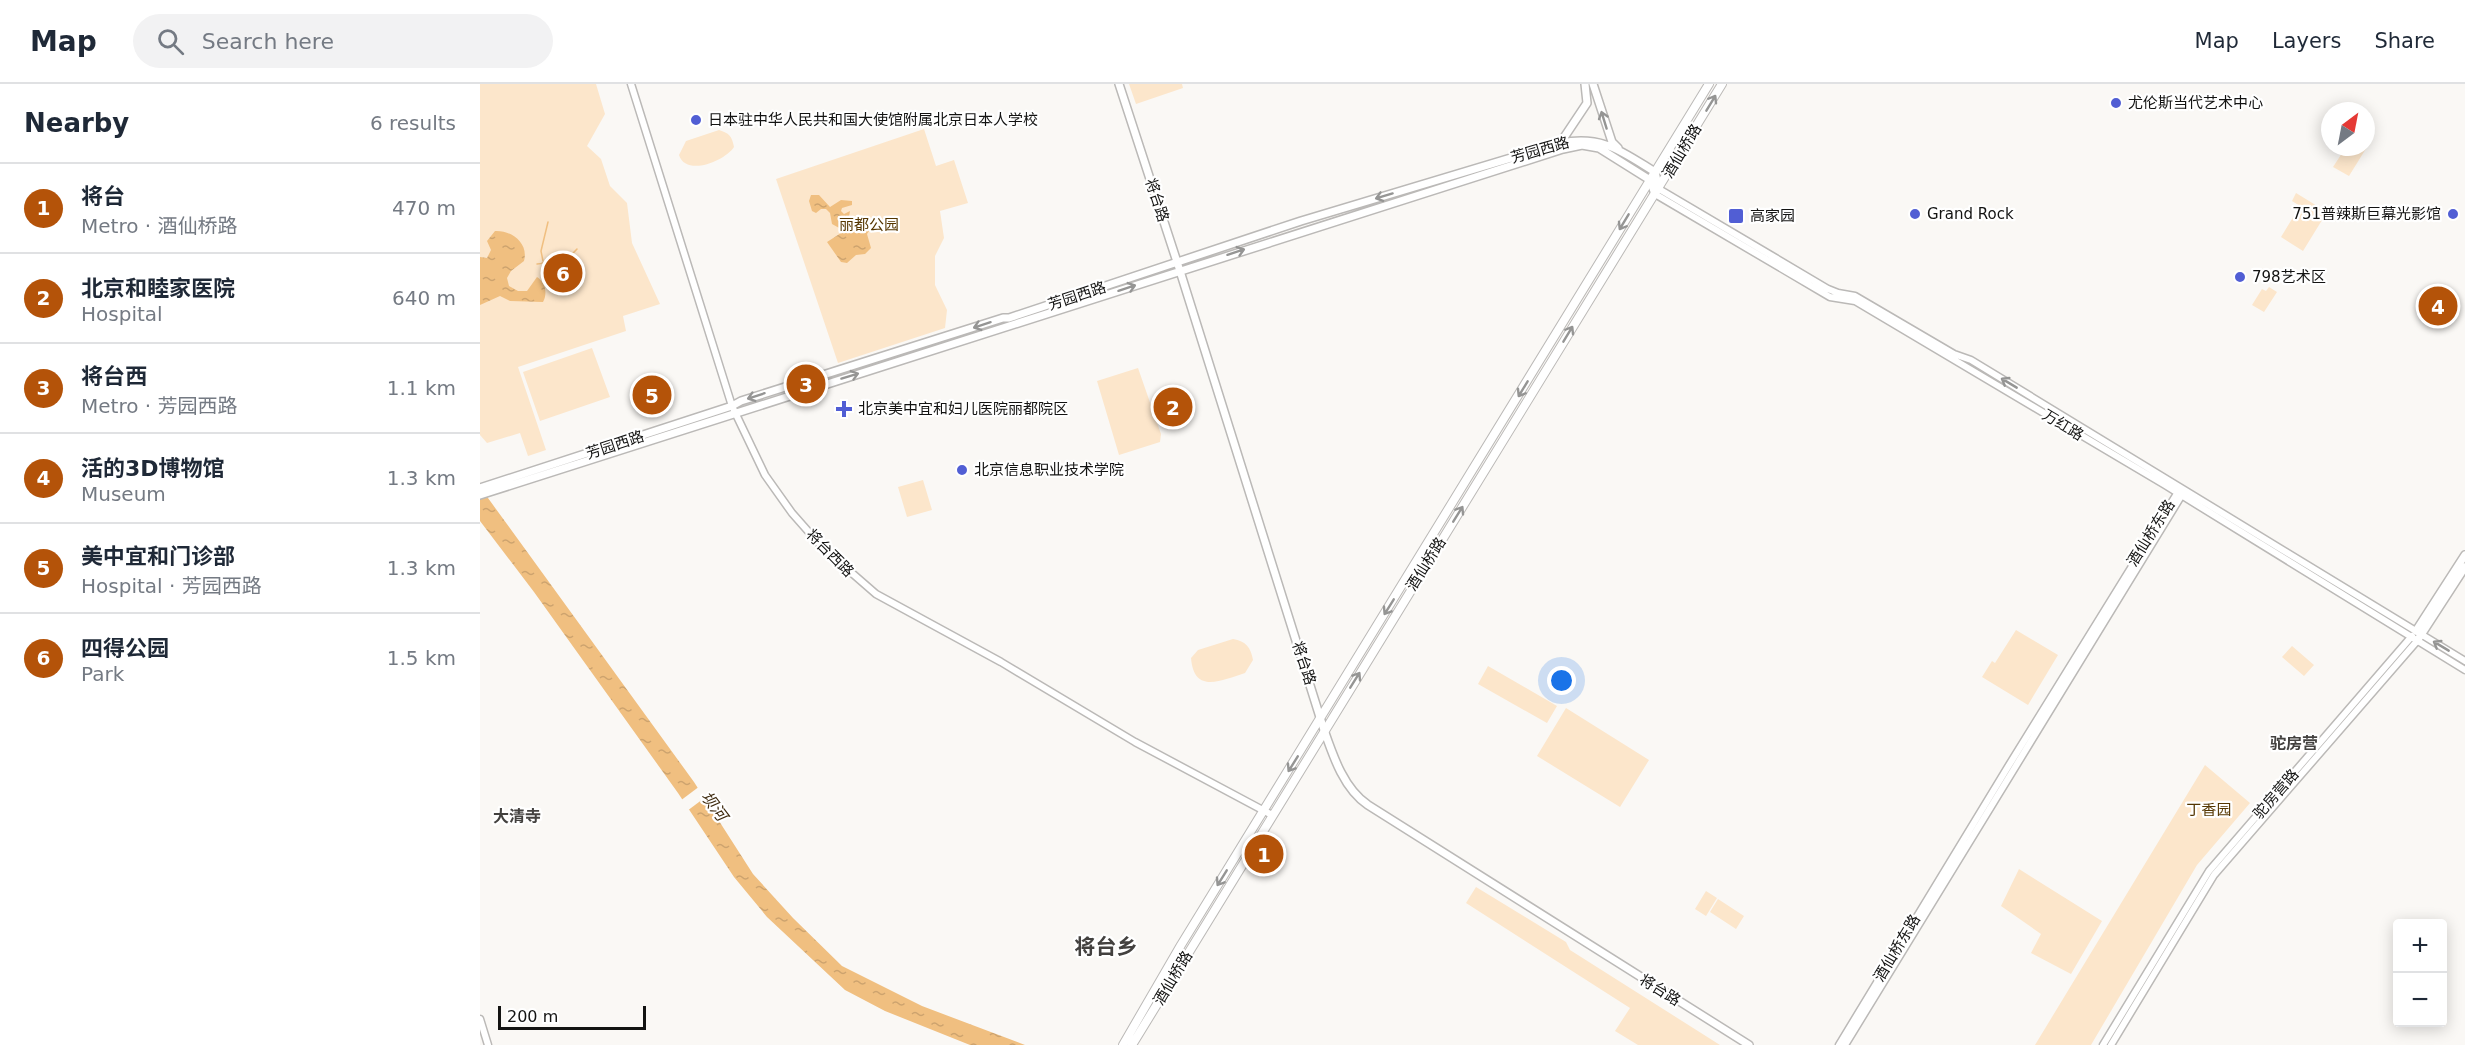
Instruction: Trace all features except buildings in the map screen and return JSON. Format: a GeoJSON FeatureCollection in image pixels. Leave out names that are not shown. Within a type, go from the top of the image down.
{"type":"FeatureCollection","features":[{"type":"Feature","properties":{"kind":"main road","name":"将台路"},"geometry":{"type":"LineString","coordinates":[[1119,84],[1322,717],[1324,730],[1341,771],[1357,796],[1364,803],[1749,1045]]}},
{"type":"Feature","properties":{"kind":"main road"},"geometry":{"type":"LineString","coordinates":[[1561,143],[1587,103],[1585,84]]}},
{"type":"Feature","properties":{"kind":"main road"},"geometry":{"type":"LineString","coordinates":[[1593,84],[1612,142],[1622,152]]}},
{"type":"Feature","properties":{"kind":"main road","name":"酒仙桥路"},"geometry":{"type":"LineString","coordinates":[[1132,1045],[1322,717],[1710,84]]}},
{"type":"Feature","properties":{"kind":"main road","name":"酒仙桥路"},"geometry":{"type":"LineString","coordinates":[[1123,1045],[1186,936],[1324,730],[1722,84]]}},
{"type":"Feature","properties":{"kind":"main road","name":"芳园西路"},"geometry":{"type":"LineString","coordinates":[[733,409],[741,401],[1009,318],[1301,221],[1561,143],[1580,139],[1601,143],[1622,152],[1653,176]]}},
{"type":"Feature","properties":{"kind":"main road","name":"芳园西路"},"geometry":{"type":"LineString","coordinates":[[480,495],[496,487],[733,409],[1180,271],[1563,149],[1582,146],[1599,148],[1653,176]]}},
{"type":"Feature","properties":{"kind":"main road"},"geometry":{"type":"LineString","coordinates":[[1653,176],[1657,192]]}},
{"type":"Feature","properties":{"kind":"main road","name":"芳园西路"},"geometry":{"type":"LineString","coordinates":[[480,488],[496,487]]}},
{"type":"Feature","properties":{"kind":"main road","name":"驼房营路"},"geometry":{"type":"LineString","coordinates":[[2416,636],[2465,555]]}},
{"type":"Feature","properties":{"kind":"main road","name":"驼房营路"},"geometry":{"type":"LineString","coordinates":[[2416,636],[2465,567]]}},
{"type":"Feature","properties":{"kind":"street","name":"将台西路"},"geometry":{"type":"LineString","coordinates":[[631,84],[733,409],[765,475],[787,508],[822,547],[876,594],[1001,662],[1136,742],[1268,813]]}},
{"type":"Feature","properties":{"kind":"street","name":"万红路"},"geometry":{"type":"LineString","coordinates":[[1657,192],[1828,289],[1855,296],[1954,354],[1971,360],[2180,493],[2416,636],[2465,670]]}},
{"type":"Feature","properties":{"kind":"street","name":"酒仙桥东路"},"geometry":{"type":"LineString","coordinates":[[1839,1045],[2180,493]]}},
{"type":"Feature","properties":{"kind":"street","name":"酒仙桥东路"},"geometry":{"type":"LineString","coordinates":[[1845,1045],[2180,493]]}},
{"type":"Feature","properties":{"kind":"street","name":"万红路"},"geometry":{"type":"LineString","coordinates":[[2416,636],[2465,661]]}},
{"type":"Feature","properties":{"kind":"street","name":"驼房营路"},"geometry":{"type":"LineString","coordinates":[[2103,1045],[2209,872],[2416,636]]}},
{"type":"Feature","properties":{"kind":"street","name":"驼房营路"},"geometry":{"type":"LineString","coordinates":[[2111,1045],[2214,875],[2416,636]]}},
{"type":"Feature","properties":{"kind":"street"},"geometry":{"type":"LineString","coordinates":[[480,1019],[488,1045]]}},
{"type":"Feature","properties":{"kind":"green space"},"geometry":{"type":"Polygon","coordinates":[[[480,84],[596,84],[605,114],[587,146],[601,159],[610,186],[627,203],[632,243],[660,304],[623,316],[626,331],[518,367],[546,450],[528,456],[520,433],[487,443],[480,435],[480,84]]]}},
{"type":"Feature","properties":{"kind":"green space"},"geometry":{"type":"Polygon","coordinates":[[[1129,84],[1182,84],[1183,88],[1136,104],[1129,84]]]}},
{"type":"Feature","properties":{"kind":"green space","name":"丽都公园"},"geometry":{"type":"Polygon","coordinates":[[[924,129],[936,166],[954,160],[968,203],[940,211],[944,238],[935,256],[935,285],[947,310],[945,328],[838,363],[776,179],[924,129]]]}},
{"type":"Feature","properties":{"kind":"green space"},"geometry":{"type":"Polygon","coordinates":[[[719,130],[730,135],[734,147],[729,152],[714,161],[697,166],[683,162],[679,155],[686,141],[719,130]]]}},
{"type":"Feature","properties":{"kind":"green space"},"geometry":{"type":"Polygon","coordinates":[[[2340,156],[2361,156],[2349,176],[2333,167],[2340,156]]]}},
{"type":"Feature","properties":{"kind":"green space"},"geometry":{"type":"Polygon","coordinates":[[[2296,193],[2327,212],[2303,251],[2281,237],[2300,206],[2292,201],[2296,193]]]}},
{"type":"Feature","properties":{"kind":"green space"},"geometry":{"type":"Polygon","coordinates":[[[2269,287],[2277,292],[2264,312],[2252,305],[2262,289],[2266,291],[2269,287]]]}},
{"type":"Feature","properties":{"kind":"green space"},"geometry":{"type":"Polygon","coordinates":[[[592,348],[610,397],[540,421],[523,372],[592,348]]]}},
{"type":"Feature","properties":{"kind":"green space"},"geometry":{"type":"Polygon","coordinates":[[[1138,368],[1161,434],[1160,442],[1119,455],[1097,381],[1138,368]]]}},
{"type":"Feature","properties":{"kind":"green space"},"geometry":{"type":"Polygon","coordinates":[[[923,480],[932,510],[907,517],[898,487],[923,480]]]}},
{"type":"Feature","properties":{"kind":"green space"},"geometry":{"type":"Polygon","coordinates":[[[2016,630],[2058,655],[2028,705],[1982,677],[1992,661],[1995,663],[2016,630]]]}},
{"type":"Feature","properties":{"kind":"green space"},"geometry":{"type":"Polygon","coordinates":[[[1233,639],[1245,643],[1251,652],[1253,660],[1245,673],[1210,682],[1197,677],[1191,658],[1198,650],[1233,639]]]}},
{"type":"Feature","properties":{"kind":"green space"},"geometry":{"type":"Polygon","coordinates":[[[2292,646],[2314,665],[2304,676],[2282,657],[2292,646]]]}},
{"type":"Feature","properties":{"kind":"green space"},"geometry":{"type":"Polygon","coordinates":[[[1488,666],[1557,706],[1547,723],[1478,684],[1488,666]]]}},
{"type":"Feature","properties":{"kind":"green space"},"geometry":{"type":"Polygon","coordinates":[[[1566,708],[1649,760],[1620,807],[1537,756],[1566,708]]]}},
{"type":"Feature","properties":{"kind":"green space","name":"丁香园"},"geometry":{"type":"Polygon","coordinates":[[[2205,765],[2250,803],[2197,865],[2091,1045],[2035,1045],[2205,765]]]}},
{"type":"Feature","properties":{"kind":"green space"},"geometry":{"type":"Polygon","coordinates":[[[2019,869],[2102,921],[2071,974],[2031,953],[2041,934],[2001,906],[2019,869]]]}},
{"type":"Feature","properties":{"kind":"green space"},"geometry":{"type":"Polygon","coordinates":[[[1476,887],[1566,942],[1570,950],[1720,1045],[1638,1045],[1615,1031],[1630,1008],[1466,903],[1476,887]]]}},
{"type":"Feature","properties":{"kind":"green space"},"geometry":{"type":"Polygon","coordinates":[[[1706,891],[1717,898],[1706,916],[1695,909],[1706,891]]]}},
{"type":"Feature","properties":{"kind":"green space"},"geometry":{"type":"Polygon","coordinates":[[[1718,899],[1744,916],[1736,929],[1710,912],[1718,899]]]}},
{"type":"Feature","properties":{"kind":"water"},"geometry":{"type":"Polygon","coordinates":[[[811,195],[819,195],[830,207],[841,200],[852,201],[852,205],[842,208],[841,211],[844,214],[850,211],[849,217],[855,228],[861,227],[868,220],[867,234],[871,248],[865,254],[856,255],[847,263],[841,262],[827,242],[841,233],[841,229],[832,224],[830,213],[826,209],[821,209],[816,213],[812,211],[809,201],[811,195]]]}},
{"type":"Feature","properties":{"kind":"water"},"geometry":{"type":"Polygon","coordinates":[[[495,231],[513,235],[524,249],[524,261],[511,271],[507,278],[509,286],[518,291],[527,291],[537,277],[545,288],[543,302],[510,301],[500,296],[480,305],[480,257],[487,258],[491,250],[487,241],[495,231]]]}},
{"type":"Feature","properties":{"kind":"water"},"geometry":{"type":"Polygon","coordinates":[[[480,487],[694,782],[753,874],[793,918],[842,966],[922,1006],[1025,1045],[970,1045],[885,1011],[845,990],[767,917],[734,877],[678,793],[534,592],[480,521],[480,487]]]}},
{"type":"Feature","properties":{"kind":"pier"},"geometry":{"type":"Polygon","coordinates":[[[700,786],[707,796],[687,811],[680,801],[700,786]]]}},
{"type":"Feature","properties":{"kind":"waterway"},"geometry":{"type":"LineString","coordinates":[[543,261],[541,251],[548,222]]}},
{"type":"Feature","properties":{"kind":"waterway"},"geometry":{"type":"LineString","coordinates":[[537,264],[568,257],[577,249]]}},
{"type":"Feature","properties":{"kind":"place","name":"尤伦斯当代艺术中心"},"geometry":{"type":"Point","coordinates":[2116,103]}},
{"type":"Feature","properties":{"kind":"place","name":"日本驻中华人民共和国大使馆附属北京日本人学校"},"geometry":{"type":"Point","coordinates":[696,120]}},
{"type":"Feature","properties":{"kind":"place","name":"Grand Rock"},"geometry":{"type":"Point","coordinates":[1915,214]}},
{"type":"Feature","properties":{"kind":"place","name":"751普辣斯巨幕光影馆"},"geometry":{"type":"Point","coordinates":[2453,214]}},
{"type":"Feature","properties":{"kind":"place","name":"高家园"},"geometry":{"type":"Point","coordinates":[1736,216]}},
{"type":"Feature","properties":{"kind":"place","name":"四得公园"},"geometry":{"type":"Point","coordinates":[563,273]}},
{"type":"Feature","properties":{"kind":"place","name":"798艺术区"},"geometry":{"type":"Point","coordinates":[2240,277]}},
{"type":"Feature","properties":{"kind":"place","name":"活的3D博物馆"},"geometry":{"type":"Point","coordinates":[2438,306]}},
{"type":"Feature","properties":{"kind":"place","name":"将台西"},"geometry":{"type":"Point","coordinates":[806,384]}},
{"type":"Feature","properties":{"kind":"place","name":"美中宜和门诊部"},"geometry":{"type":"Point","coordinates":[652,395]}},
{"type":"Feature","properties":{"kind":"place","name":"北京和睦家医院"},"geometry":{"type":"Point","coordinates":[1173,407]}},
{"type":"Feature","properties":{"kind":"place","name":"北京美中宜和妇儿医院丽都院区"},"geometry":{"type":"Point","coordinates":[844,409]}},
{"type":"Feature","properties":{"kind":"place","name":"北京信息职业技术学院"},"geometry":{"type":"Point","coordinates":[962,470]}},
{"type":"Feature","properties":{"kind":"place","name":"将台"},"geometry":{"type":"Point","coordinates":[1264,854]}},
{"type":"Feature","properties":{"kind":"district","name":"驼房营"},"geometry":{"type":"Point","coordinates":[2294,743]}},
{"type":"Feature","properties":{"kind":"district","name":"大清寺"},"geometry":{"type":"Point","coordinates":[517,816]}},
{"type":"Feature","properties":{"kind":"district","name":"将台乡"},"geometry":{"type":"Point","coordinates":[1106,947]}},
{"type":"Feature","properties":{"kind":"water label","name":"坝河"},"geometry":{"type":"Point","coordinates":[714,806]}}]}
